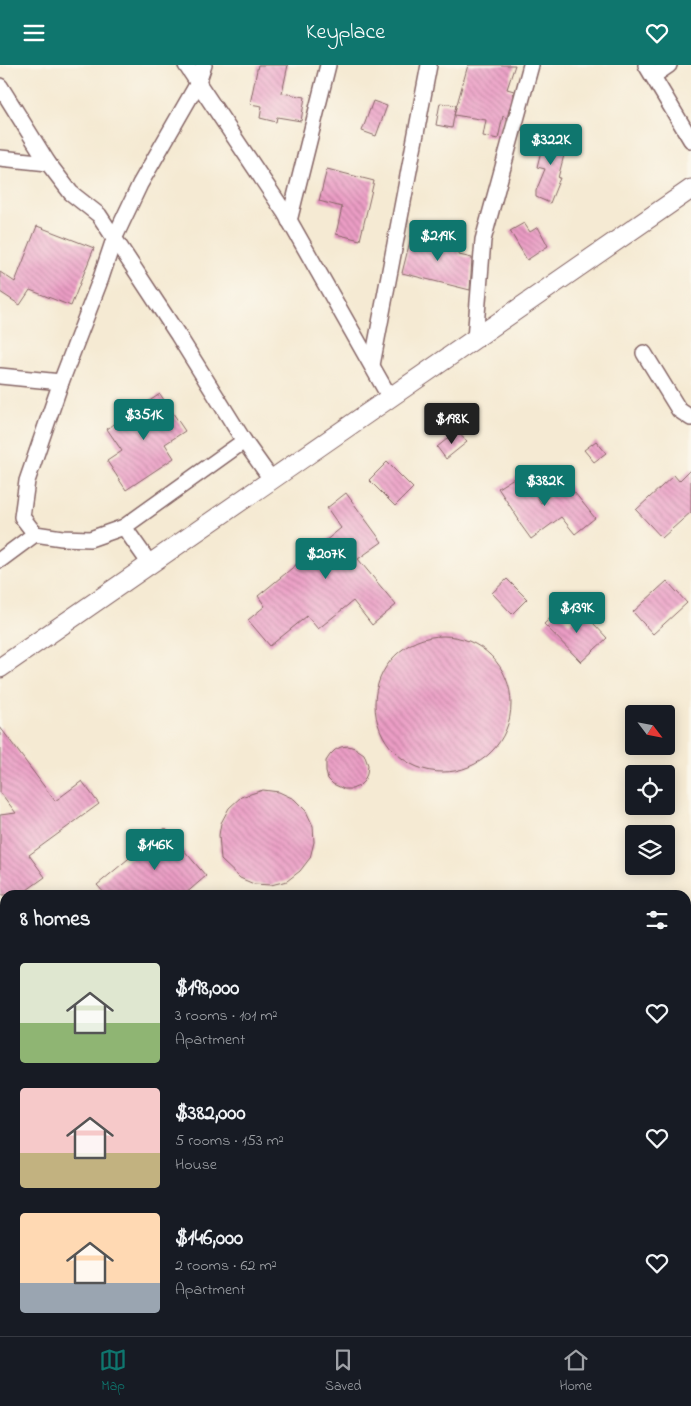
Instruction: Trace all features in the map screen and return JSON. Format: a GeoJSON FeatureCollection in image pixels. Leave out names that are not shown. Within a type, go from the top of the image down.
{"type":"FeatureCollection","features":[{"type":"Feature","properties":{"kind":"street"},"geometry":{"type":"LineString","coordinates":[[186,65],[289,221],[390,397]]}},
{"type":"Feature","properties":{"kind":"street"},"geometry":{"type":"LineString","coordinates":[[204,65],[198,83],[140,184],[114,239],[27,481],[22,517],[35,534],[62,538],[90,539],[124,527],[244,441]]}},
{"type":"Feature","properties":{"kind":"street"},"geometry":{"type":"LineString","coordinates":[[289,221],[328,65]]}},
{"type":"Feature","properties":{"kind":"street"},"geometry":{"type":"LineString","coordinates":[[372,365],[429,65]]}},
{"type":"Feature","properties":{"kind":"street"},"geometry":{"type":"LineString","coordinates":[[475,339],[483,241],[531,65]]}},
{"type":"Feature","properties":{"kind":"street"},"geometry":{"type":"LineString","coordinates":[[669,65],[650,70],[691,141]]}},
{"type":"Feature","properties":{"kind":"street"},"geometry":{"type":"LineString","coordinates":[[0,86],[48,163],[71,193],[99,215],[178,335],[244,441],[271,479]]}},
{"type":"Feature","properties":{"kind":"street"},"geometry":{"type":"LineString","coordinates":[[0,158],[48,163]]}},
{"type":"Feature","properties":{"kind":"street"},"geometry":{"type":"LineString","coordinates":[[0,668],[691,189]]}},
{"type":"Feature","properties":{"kind":"street"},"geometry":{"type":"LineString","coordinates":[[644,353],[679,410],[691,418]]}},
{"type":"Feature","properties":{"kind":"street"},"geometry":{"type":"LineString","coordinates":[[0,376],[61,382]]}},
{"type":"Feature","properties":{"kind":"street"},"geometry":{"type":"LineString","coordinates":[[124,527],[150,564]]}},
{"type":"Feature","properties":{"kind":"street"},"geometry":{"type":"LineString","coordinates":[[0,560],[35,534]]}},
{"type":"Feature","properties":{"kind":"building"},"geometry":{"type":"Polygon","coordinates":[[[258,65],[288,65],[282,93],[305,97],[301,121],[277,117],[276,122],[260,118],[262,106],[250,104],[258,65]]]}},
{"type":"Feature","properties":{"kind":"building"},"geometry":{"type":"Polygon","coordinates":[[[468,65],[515,65],[507,89],[514,91],[507,118],[503,116],[498,139],[483,136],[486,120],[454,115],[468,65]]]}},
{"type":"Feature","properties":{"kind":"building"},"geometry":{"type":"Polygon","coordinates":[[[373,101],[387,106],[376,136],[362,131],[373,101]]]}},
{"type":"Feature","properties":{"kind":"building"},"geometry":{"type":"Polygon","coordinates":[[[440,103],[456,105],[452,128],[436,125],[440,103]]]}},
{"type":"Feature","properties":{"kind":"building"},"geometry":{"type":"Polygon","coordinates":[[[560,133],[569,136],[558,178],[560,178],[550,203],[536,197],[536,191],[545,169],[537,167],[544,139],[556,142],[560,133]]]}},
{"type":"Feature","properties":{"kind":"building"},"geometry":{"type":"Polygon","coordinates":[[[327,169],[374,181],[360,240],[336,234],[342,207],[319,201],[327,169]]]}},
{"type":"Feature","properties":{"kind":"building"},"geometry":{"type":"Polygon","coordinates":[[[524,223],[530,232],[538,227],[548,246],[527,260],[510,231],[524,223]]]}},
{"type":"Feature","properties":{"kind":"building"},"geometry":{"type":"Polygon","coordinates":[[[37,226],[94,248],[71,306],[30,290],[20,305],[0,292],[0,272],[15,282],[37,226]]]}},
{"type":"Feature","properties":{"kind":"building"},"geometry":{"type":"Polygon","coordinates":[[[412,233],[461,245],[459,255],[472,258],[470,290],[402,273],[412,233]]]}},
{"type":"Feature","properties":{"kind":"building"},"geometry":{"type":"Polygon","coordinates":[[[160,394],[185,431],[165,444],[174,458],[126,490],[107,461],[122,451],[107,429],[160,394]]]}},
{"type":"Feature","properties":{"kind":"building"},"geometry":{"type":"Polygon","coordinates":[[[457,431],[467,442],[446,459],[437,447],[457,431]]]}},
{"type":"Feature","properties":{"kind":"building"},"geometry":{"type":"Polygon","coordinates":[[[596,441],[606,453],[594,462],[584,450],[596,441]]]}},
{"type":"Feature","properties":{"kind":"building"},"geometry":{"type":"Polygon","coordinates":[[[387,462],[413,488],[395,506],[369,480],[387,462]]]}},
{"type":"Feature","properties":{"kind":"building"},"geometry":{"type":"Polygon","coordinates":[[[691,469],[691,512],[662,538],[636,510],[674,475],[679,481],[691,469]]]}},
{"type":"Feature","properties":{"kind":"building"},"geometry":{"type":"Polygon","coordinates":[[[522,473],[541,503],[566,482],[595,518],[575,534],[561,517],[531,539],[498,488],[522,473]]]}},
{"type":"Feature","properties":{"kind":"building"},"geometry":{"type":"Polygon","coordinates":[[[346,493],[382,542],[358,559],[396,605],[372,625],[353,601],[318,629],[307,616],[270,646],[248,620],[265,606],[258,596],[341,528],[327,508],[346,493]]]}},
{"type":"Feature","properties":{"kind":"building"},"geometry":{"type":"Polygon","coordinates":[[[507,579],[527,599],[512,614],[492,593],[507,579]]]}},
{"type":"Feature","properties":{"kind":"building"},"geometry":{"type":"Polygon","coordinates":[[[667,581],[687,603],[653,634],[633,612],[667,581]]]}},
{"type":"Feature","properties":{"kind":"building"},"geometry":{"type":"Polygon","coordinates":[[[558,611],[569,623],[582,611],[607,638],[581,662],[544,624],[558,611]]]}},
{"type":"Feature","properties":{"kind":"building"},"geometry":{"type":"Polygon","coordinates":[[[443,636],[469,641],[481,647],[491,656],[500,666],[506,678],[511,704],[506,730],[500,742],[491,752],[481,761],[469,767],[443,772],[417,767],[405,761],[395,752],[386,742],[380,730],[375,704],[380,678],[386,666],[395,656],[405,647],[417,641],[443,636]]]}},
{"type":"Feature","properties":{"kind":"building"},"geometry":{"type":"Polygon","coordinates":[[[0,727],[55,801],[82,781],[99,804],[29,855],[45,877],[27,890],[0,890],[0,815],[16,813],[0,792],[0,727]]]}},
{"type":"Feature","properties":{"kind":"building"},"geometry":{"type":"Polygon","coordinates":[[[348,746],[364,754],[368,765],[364,781],[359,786],[352,789],[344,789],[333,784],[328,779],[326,761],[335,750],[348,746]]]}},
{"type":"Feature","properties":{"kind":"building"},"geometry":{"type":"Polygon","coordinates":[[[263,790],[279,792],[294,799],[306,811],[313,826],[314,842],[310,858],[300,871],[287,881],[271,885],[254,884],[240,878],[221,860],[219,835],[221,823],[229,808],[241,797],[263,790]]]}},
{"type":"Feature","properties":{"kind":"building"},"geometry":{"type":"Polygon","coordinates":[[[165,828],[206,876],[190,890],[102,890],[97,885],[165,828]]]}}]}
